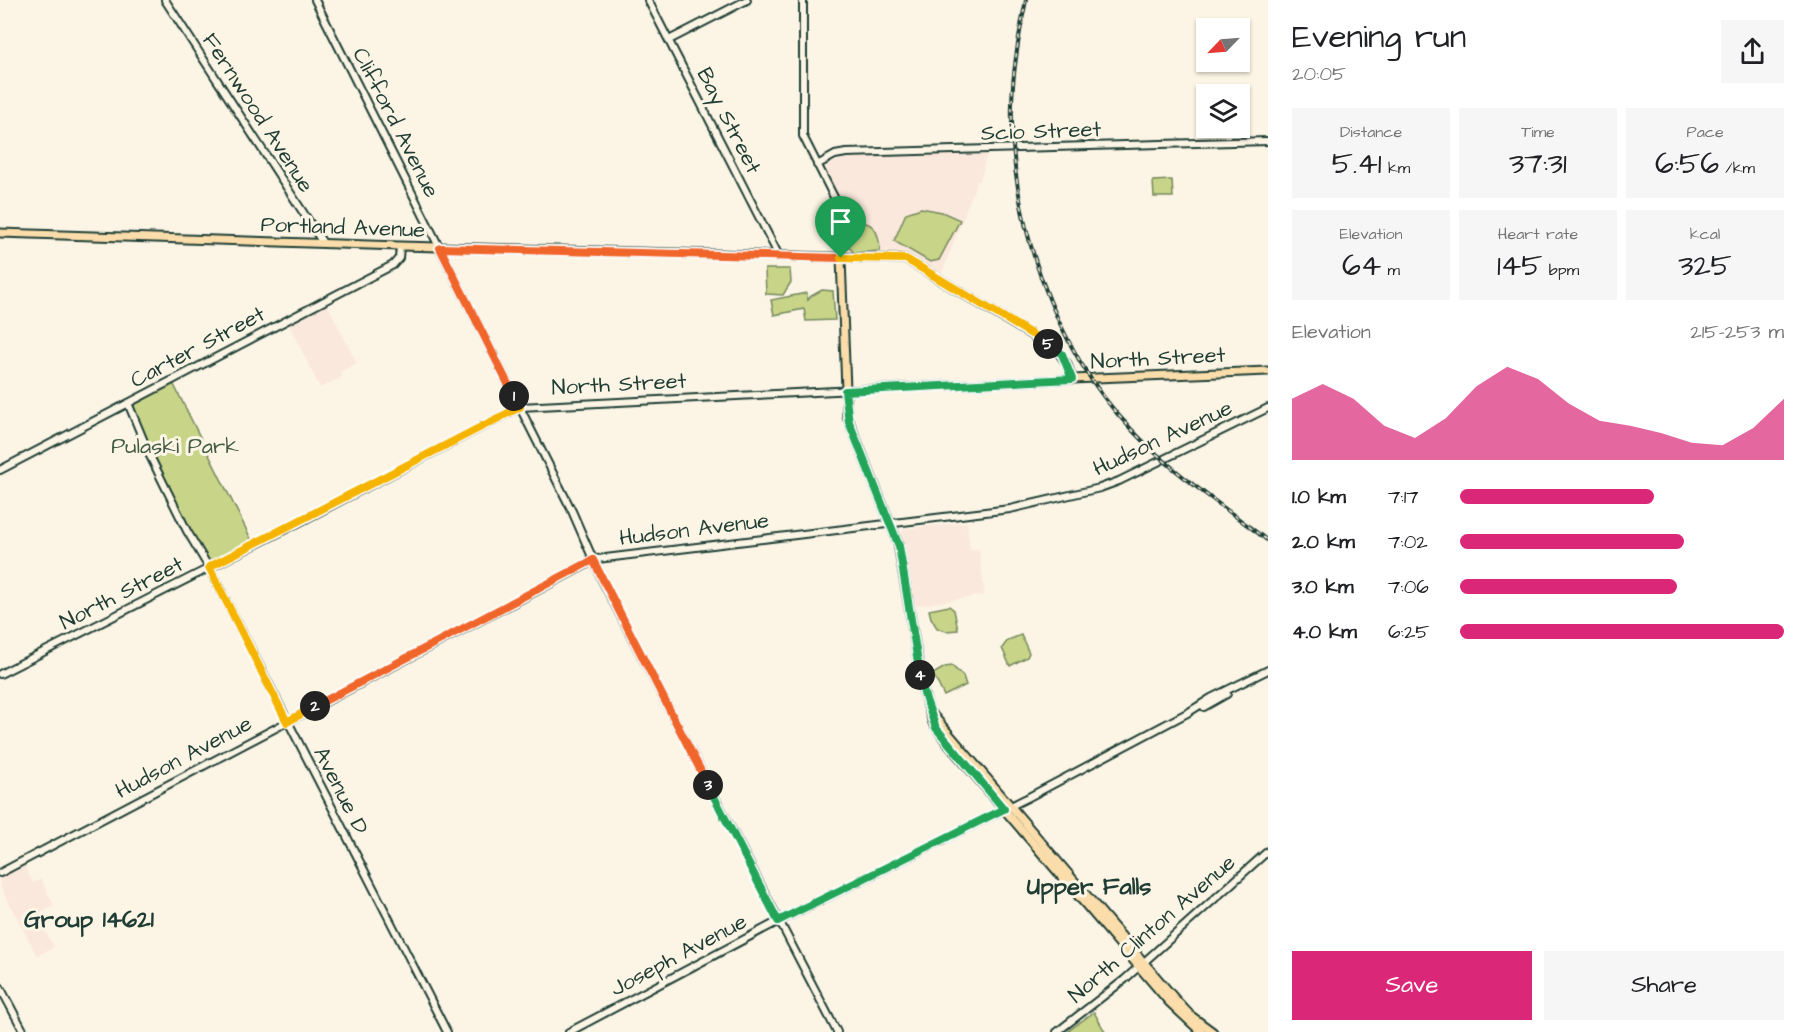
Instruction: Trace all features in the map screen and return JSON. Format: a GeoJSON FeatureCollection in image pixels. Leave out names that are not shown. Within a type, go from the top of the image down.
{"type":"FeatureCollection","features":[{"type":"Feature","properties":{"kind":"main road","name":"Fernwood Avenue"},"geometry":{"type":"LineString","coordinates":[[165,0],[323,243]]}},
{"type":"Feature","properties":{"kind":"main road","name":"Clifford Avenue"},"geometry":{"type":"LineString","coordinates":[[315,0],[572,510],[593,560],[837,1032]]}},
{"type":"Feature","properties":{"kind":"main road","name":"Bay Street"},"geometry":{"type":"LineString","coordinates":[[648,0],[779,256]]}},
{"type":"Feature","properties":{"kind":"main road"},"geometry":{"type":"LineString","coordinates":[[669,40],[747,0]]}},
{"type":"Feature","properties":{"kind":"main road"},"geometry":{"type":"LineString","coordinates":[[803,0],[803,136],[839,210],[842,231],[845,391],[849,422],[901,553],[921,683],[930,711],[1007,808],[1141,965],[1177,1011],[1201,1032]]}},
{"type":"Feature","properties":{"kind":"main road","name":"Scio Street"},"geometry":{"type":"LineString","coordinates":[[817,165],[846,153],[1268,141]]}},
{"type":"Feature","properties":{"kind":"main road","name":"Portland Avenue"},"geometry":{"type":"LineString","coordinates":[[0,233],[440,248],[906,259],[1058,351],[1067,364],[1072,379]]}},
{"type":"Feature","properties":{"kind":"main road","name":"Carter Street"},"geometry":{"type":"LineString","coordinates":[[0,470],[393,265],[399,258],[400,246]]}},
{"type":"Feature","properties":{"kind":"main road","name":"North Street"},"geometry":{"type":"LineString","coordinates":[[0,674],[520,407],[1268,370]]}},
{"type":"Feature","properties":{"kind":"main road","name":"Avenue D"},"geometry":{"type":"LineString","coordinates":[[128,403],[145,447],[187,531],[209,567],[447,1032]]}},
{"type":"Feature","properties":{"kind":"main road","name":"Hudson Avenue"},"geometry":{"type":"LineString","coordinates":[[0,873],[593,560],[1010,509],[1100,488],[1128,477],[1268,408]]}},
{"type":"Feature","properties":{"kind":"main road","name":"Joseph Avenue"},"geometry":{"type":"LineString","coordinates":[[569,1032],[778,921],[1007,808],[1189,712],[1211,698],[1268,670]]}},
{"type":"Feature","properties":{"kind":"main road","name":"North Clinton Avenue"},"geometry":{"type":"LineString","coordinates":[[1057,1032],[1121,983],[1268,851]]}},
{"type":"Feature","properties":{"kind":"main road"},"geometry":{"type":"LineString","coordinates":[[1141,965],[1185,1010],[1213,1032]]}},
{"type":"Feature","properties":{"kind":"main road"},"geometry":{"type":"LineString","coordinates":[[0,987],[24,1032]]}},
{"type":"Feature","properties":{"kind":"shaded area"},"geometry":{"type":"Polygon","coordinates":[[[987,154],[980,181],[977,181],[942,274],[909,256],[846,251],[845,212],[826,169],[827,165],[845,158],[987,154]]]}},
{"type":"Feature","properties":{"kind":"shaded area"},"geometry":{"type":"Polygon","coordinates":[[[326,302],[357,363],[340,372],[342,377],[320,388],[288,321],[326,302]]]}},
{"type":"Feature","properties":{"kind":"shaded area"},"geometry":{"type":"Polygon","coordinates":[[[967,522],[970,550],[979,549],[985,595],[915,606],[902,529],[967,522]]]}},
{"type":"Feature","properties":{"kind":"shaded area"},"geometry":{"type":"Polygon","coordinates":[[[24,865],[33,883],[41,879],[54,905],[41,912],[43,917],[39,920],[54,947],[37,956],[0,886],[0,877],[24,865]]]}},
{"type":"Feature","properties":{"kind":"green space"},"geometry":{"type":"Polygon","coordinates":[[[1172,180],[1173,197],[1154,197],[1153,181],[1172,180]]]}},
{"type":"Feature","properties":{"kind":"green space"},"geometry":{"type":"Polygon","coordinates":[[[921,208],[942,212],[960,220],[939,260],[930,262],[894,241],[906,213],[921,208]]]}},
{"type":"Feature","properties":{"kind":"green space"},"geometry":{"type":"Polygon","coordinates":[[[850,221],[864,222],[873,227],[878,237],[880,251],[854,253],[849,247],[850,221]]]}},
{"type":"Feature","properties":{"kind":"green space"},"geometry":{"type":"Polygon","coordinates":[[[765,269],[790,269],[791,282],[783,295],[766,294],[765,269]]]}},
{"type":"Feature","properties":{"kind":"green space"},"geometry":{"type":"Polygon","coordinates":[[[822,290],[833,291],[835,320],[806,321],[804,309],[774,315],[771,300],[807,293],[808,300],[822,290]]]}},
{"type":"Feature","properties":{"kind":"green space","name":"Pulaski Park"},"geometry":{"type":"Polygon","coordinates":[[[171,383],[252,541],[249,545],[214,562],[209,562],[206,558],[175,502],[156,464],[132,406],[171,383]]]}},
{"type":"Feature","properties":{"kind":"green space"},"geometry":{"type":"Polygon","coordinates":[[[949,606],[954,610],[958,630],[946,631],[937,628],[931,618],[929,610],[949,606]]]}},
{"type":"Feature","properties":{"kind":"green space"},"geometry":{"type":"Polygon","coordinates":[[[1021,635],[1029,653],[1027,657],[1010,666],[1002,648],[1008,640],[1021,635]]]}},
{"type":"Feature","properties":{"kind":"green space"},"geometry":{"type":"Polygon","coordinates":[[[952,666],[963,676],[966,685],[944,696],[933,674],[952,666]]]}},
{"type":"Feature","properties":{"kind":"green space"},"geometry":{"type":"Polygon","coordinates":[[[1094,1012],[1105,1032],[1067,1032],[1094,1012]]]}},
{"type":"Feature","properties":{"kind":"railway"},"geometry":{"type":"LineString","coordinates":[[1026,0],[1014,77],[1013,146],[1018,190],[1028,234],[1041,278],[1058,320],[1079,360],[1103,396],[1146,445],[1268,541]]}},
{"type":"Feature","properties":{"kind":"district","name":"Upper Falls"},"geometry":{"type":"Point","coordinates":[1089,886]}},
{"type":"Feature","properties":{"kind":"district","name":"Group 14621"},"geometry":{"type":"Point","coordinates":[89,919]}},
{"type":"Feature","properties":{"kind":"route"},"geometry":{"type":"LineString","coordinates":[[440,248],[841,258],[906,259],[1058,351],[1069,368],[1072,379],[845,391],[846,413],[849,422],[899,546],[921,683],[932,718],[945,740],[1004,809],[778,921],[593,560],[287,722],[209,567],[520,407],[440,248]]}}]}
